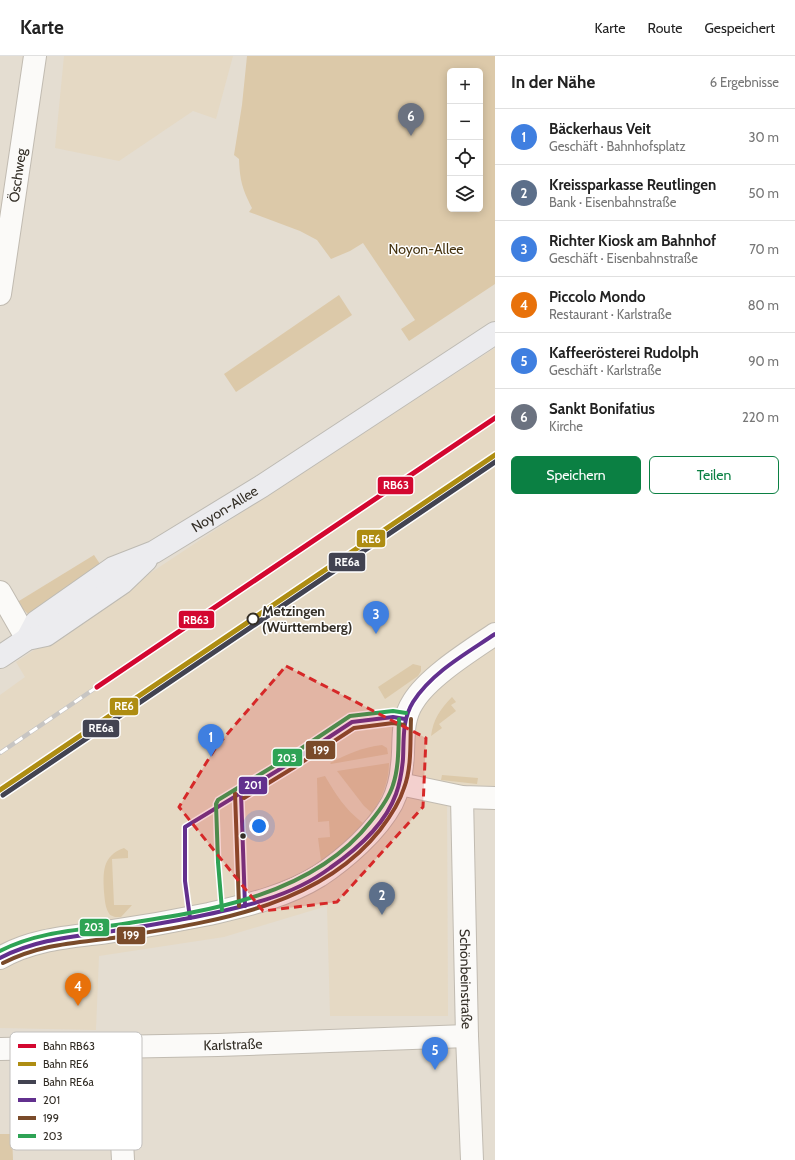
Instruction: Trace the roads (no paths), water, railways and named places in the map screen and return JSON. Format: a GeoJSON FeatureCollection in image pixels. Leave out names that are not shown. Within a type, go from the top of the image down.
{"type":"FeatureCollection","features":[{"type":"Feature","properties":{"kind":"main road","name":"Noyon-Allee"},"geometry":{"type":"LineString","coordinates":[[1,655],[26,639],[46,635],[122,582],[154,552],[262,486],[495,333]]}},
{"type":"Feature","properties":{"kind":"street","name":"Öschweg"},"geometry":{"type":"LineString","coordinates":[[0,294],[35,56]]}},
{"type":"Feature","properties":{"kind":"street"},"geometry":{"type":"LineString","coordinates":[[0,592],[26,639]]}},
{"type":"Feature","properties":{"kind":"street"},"geometry":{"type":"LineString","coordinates":[[5,955],[29,945],[54,939],[168,923],[245,906],[297,887],[318,876],[339,862],[358,846],[392,803],[400,784],[405,719],[413,702],[426,686],[451,665],[495,634]]}},
{"type":"Feature","properties":{"kind":"street"},"geometry":{"type":"LineString","coordinates":[[400,784],[462,797],[495,798]]}},
{"type":"Feature","properties":{"kind":"street","name":"Schönbeinstraße"},"geometry":{"type":"LineString","coordinates":[[462,797],[466,1036],[472,1160]]}},
{"type":"Feature","properties":{"kind":"street","name":"Karlstraße"},"geometry":{"type":"LineString","coordinates":[[142,1046],[466,1036]]}},
{"type":"Feature","properties":{"kind":"street","name":"Karlstraße"},"geometry":{"type":"LineString","coordinates":[[0,1049],[10,1049]]}},
{"type":"Feature","properties":{"kind":"street"},"geometry":{"type":"LineString","coordinates":[[122,1150],[122,1160]]}},
{"type":"Feature","properties":{"kind":"railway"},"geometry":{"type":"LineString","coordinates":[[0,753],[97,687]]}},
{"type":"Feature","properties":{"kind":"rail line","name":"RB63"},"geometry":{"type":"LineString","coordinates":[[97,687],[495,418]]}},
{"type":"Feature","properties":{"kind":"rail line","name":"RE6"},"geometry":{"type":"LineString","coordinates":[[0,790],[495,455]]}},
{"type":"Feature","properties":{"kind":"rail line","name":"RE6a"},"geometry":{"type":"LineString","coordinates":[[3,795],[495,462]]}},
{"type":"Feature","properties":{"kind":"place","name":"Sankt Bonifatius"},"geometry":{"type":"Point","coordinates":[411,136]}},
{"type":"Feature","properties":{"kind":"place","name":"Metzingen (Württemberg)"},"geometry":{"type":"Point","coordinates":[253,619]}},
{"type":"Feature","properties":{"kind":"place","name":"Richter Kiosk am Bahnhof"},"geometry":{"type":"Point","coordinates":[376,634]}},
{"type":"Feature","properties":{"kind":"place","name":"Bäckerhaus Veit"},"geometry":{"type":"Point","coordinates":[211,757]}},
{"type":"Feature","properties":{"kind":"place","name":"Kreissparkasse Reutlingen"},"geometry":{"type":"Point","coordinates":[382,915]}},
{"type":"Feature","properties":{"kind":"place","name":"Piccolo Mondo"},"geometry":{"type":"Point","coordinates":[78,1006]}},
{"type":"Feature","properties":{"kind":"place","name":"Kaffeerösterei Rudolph"},"geometry":{"type":"Point","coordinates":[435,1070]}}]}
